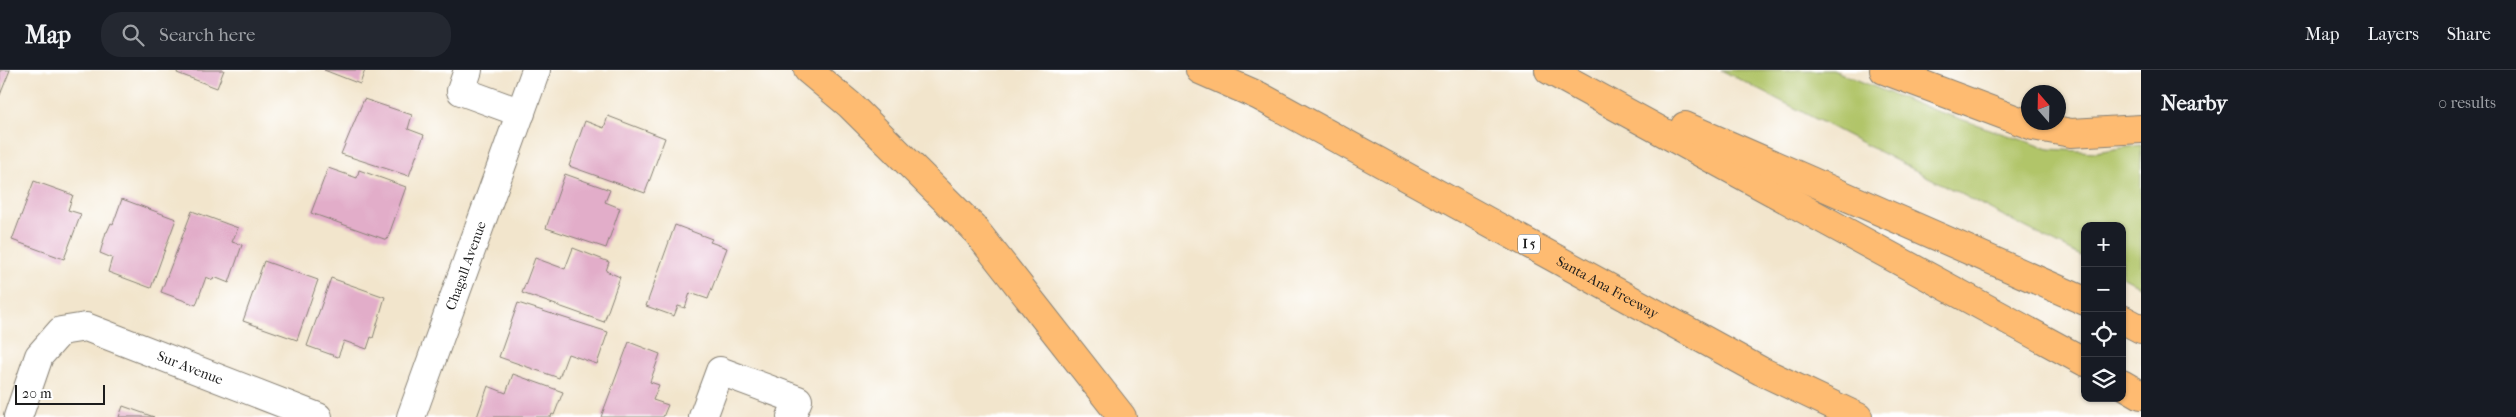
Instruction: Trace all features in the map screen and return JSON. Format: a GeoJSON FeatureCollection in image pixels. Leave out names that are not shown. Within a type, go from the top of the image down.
{"type":"FeatureCollection","features":[{"type":"Feature","properties":{"kind":"highway"},"geometry":{"type":"LineString","coordinates":[[808,70],[850,106],[972,227],[1122,417]]}},
{"type":"Feature","properties":{"kind":"highway","name":"Santa Ana Freeway"},"geometry":{"type":"LineString","coordinates":[[1200,70],[1259,96],[1761,371],[1858,417]]}},
{"type":"Feature","properties":{"kind":"highway"},"geometry":{"type":"LineString","coordinates":[[1549,70],[2080,359]]}},
{"type":"Feature","properties":{"kind":"highway"},"geometry":{"type":"LineString","coordinates":[[1558,70],[2081,299]]}},
{"type":"Feature","properties":{"kind":"highway"},"geometry":{"type":"LineString","coordinates":[[1884,70],[2033,126],[2071,133],[2141,129]]}},
{"type":"Feature","properties":{"kind":"highway"},"geometry":{"type":"LineString","coordinates":[[2126,321],[2141,329]]}},
{"type":"Feature","properties":{"kind":"highway"},"geometry":{"type":"LineString","coordinates":[[2126,386],[2141,395]]}},
{"type":"Feature","properties":{"kind":"street"},"geometry":{"type":"LineString","coordinates":[[468,70],[461,92],[521,113]]}},
{"type":"Feature","properties":{"kind":"street","name":"Chagall Avenue"},"geometry":{"type":"LineString","coordinates":[[411,417],[536,70]]}},
{"type":"Feature","properties":{"kind":"street","name":"Sur Avenue"},"geometry":{"type":"LineString","coordinates":[[18,417],[39,356],[61,332],[86,327],[318,417]]}},
{"type":"Feature","properties":{"kind":"street"},"geometry":{"type":"LineString","coordinates":[[702,417],[720,371],[798,400],[791,417]]}},
{"type":"Feature","properties":{"kind":"green space"},"geometry":{"type":"Polygon","coordinates":[[[1721,70],[1833,70],[1919,105],[2049,149],[2095,152],[2141,145],[2141,287],[2126,279],[2126,222],[2081,222],[2081,256],[1721,70]]]}},
{"type":"Feature","properties":{"kind":"building"},"geometry":{"type":"Polygon","coordinates":[[[0,70],[10,70],[0,95],[0,70]]]}},
{"type":"Feature","properties":{"kind":"building"},"geometry":{"type":"Polygon","coordinates":[[[178,70],[224,70],[217,88],[177,73],[178,70]]]}},
{"type":"Feature","properties":{"kind":"building"},"geometry":{"type":"Polygon","coordinates":[[[324,70],[365,70],[360,84],[324,70]]]}},
{"type":"Feature","properties":{"kind":"building"},"geometry":{"type":"Polygon","coordinates":[[[364,99],[412,115],[408,129],[424,135],[409,176],[341,154],[364,99]]]}},
{"type":"Feature","properties":{"kind":"building"},"geometry":{"type":"Polygon","coordinates":[[[608,116],[665,138],[645,193],[569,166],[585,121],[604,128],[608,116]]]}},
{"type":"Feature","properties":{"kind":"building"},"geometry":{"type":"Polygon","coordinates":[[[328,168],[357,178],[359,170],[406,187],[387,240],[311,213],[328,168]]]}},
{"type":"Feature","properties":{"kind":"building"},"geometry":{"type":"Polygon","coordinates":[[[565,174],[610,190],[605,202],[620,208],[606,248],[546,228],[565,174]]]}},
{"type":"Feature","properties":{"kind":"building"},"geometry":{"type":"Polygon","coordinates":[[[34,181],[73,195],[68,210],[81,214],[64,259],[12,240],[34,181]]]}},
{"type":"Feature","properties":{"kind":"building"},"geometry":{"type":"Polygon","coordinates":[[[122,199],[176,219],[151,288],[108,272],[112,258],[100,253],[106,232],[111,223],[113,224],[122,199]]]}},
{"type":"Feature","properties":{"kind":"building"},"geometry":{"type":"Polygon","coordinates":[[[192,211],[238,228],[232,242],[242,245],[229,283],[214,277],[213,280],[206,277],[196,305],[161,292],[192,211]]]}},
{"type":"Feature","properties":{"kind":"building"},"geometry":{"type":"Polygon","coordinates":[[[675,225],[712,239],[710,242],[727,248],[708,299],[690,293],[685,308],[678,306],[674,316],[646,306],[675,225]]]}},
{"type":"Feature","properties":{"kind":"building"},"geometry":{"type":"Polygon","coordinates":[[[573,248],[609,262],[606,271],[620,277],[604,322],[522,293],[535,258],[565,269],[573,248]]]}},
{"type":"Feature","properties":{"kind":"building"},"geometry":{"type":"Polygon","coordinates":[[[264,261],[318,280],[297,340],[243,321],[264,261]]]}},
{"type":"Feature","properties":{"kind":"building"},"geometry":{"type":"Polygon","coordinates":[[[331,278],[385,297],[373,338],[371,337],[367,349],[344,341],[338,357],[307,346],[331,278]]]}},
{"type":"Feature","properties":{"kind":"building"},"geometry":{"type":"Polygon","coordinates":[[[518,303],[608,332],[597,364],[568,354],[559,378],[499,357],[518,303]]]}},
{"type":"Feature","properties":{"kind":"building"},"geometry":{"type":"Polygon","coordinates":[[[629,342],[660,354],[650,382],[659,385],[653,400],[668,405],[663,417],[601,417],[629,342]]]}},
{"type":"Feature","properties":{"kind":"building"},"geometry":{"type":"Polygon","coordinates":[[[513,374],[563,392],[554,415],[552,414],[551,417],[477,417],[488,386],[506,393],[513,374]]]}},
{"type":"Feature","properties":{"kind":"building"},"geometry":{"type":"Polygon","coordinates":[[[123,406],[154,417],[119,417],[123,406]]]}}]}
